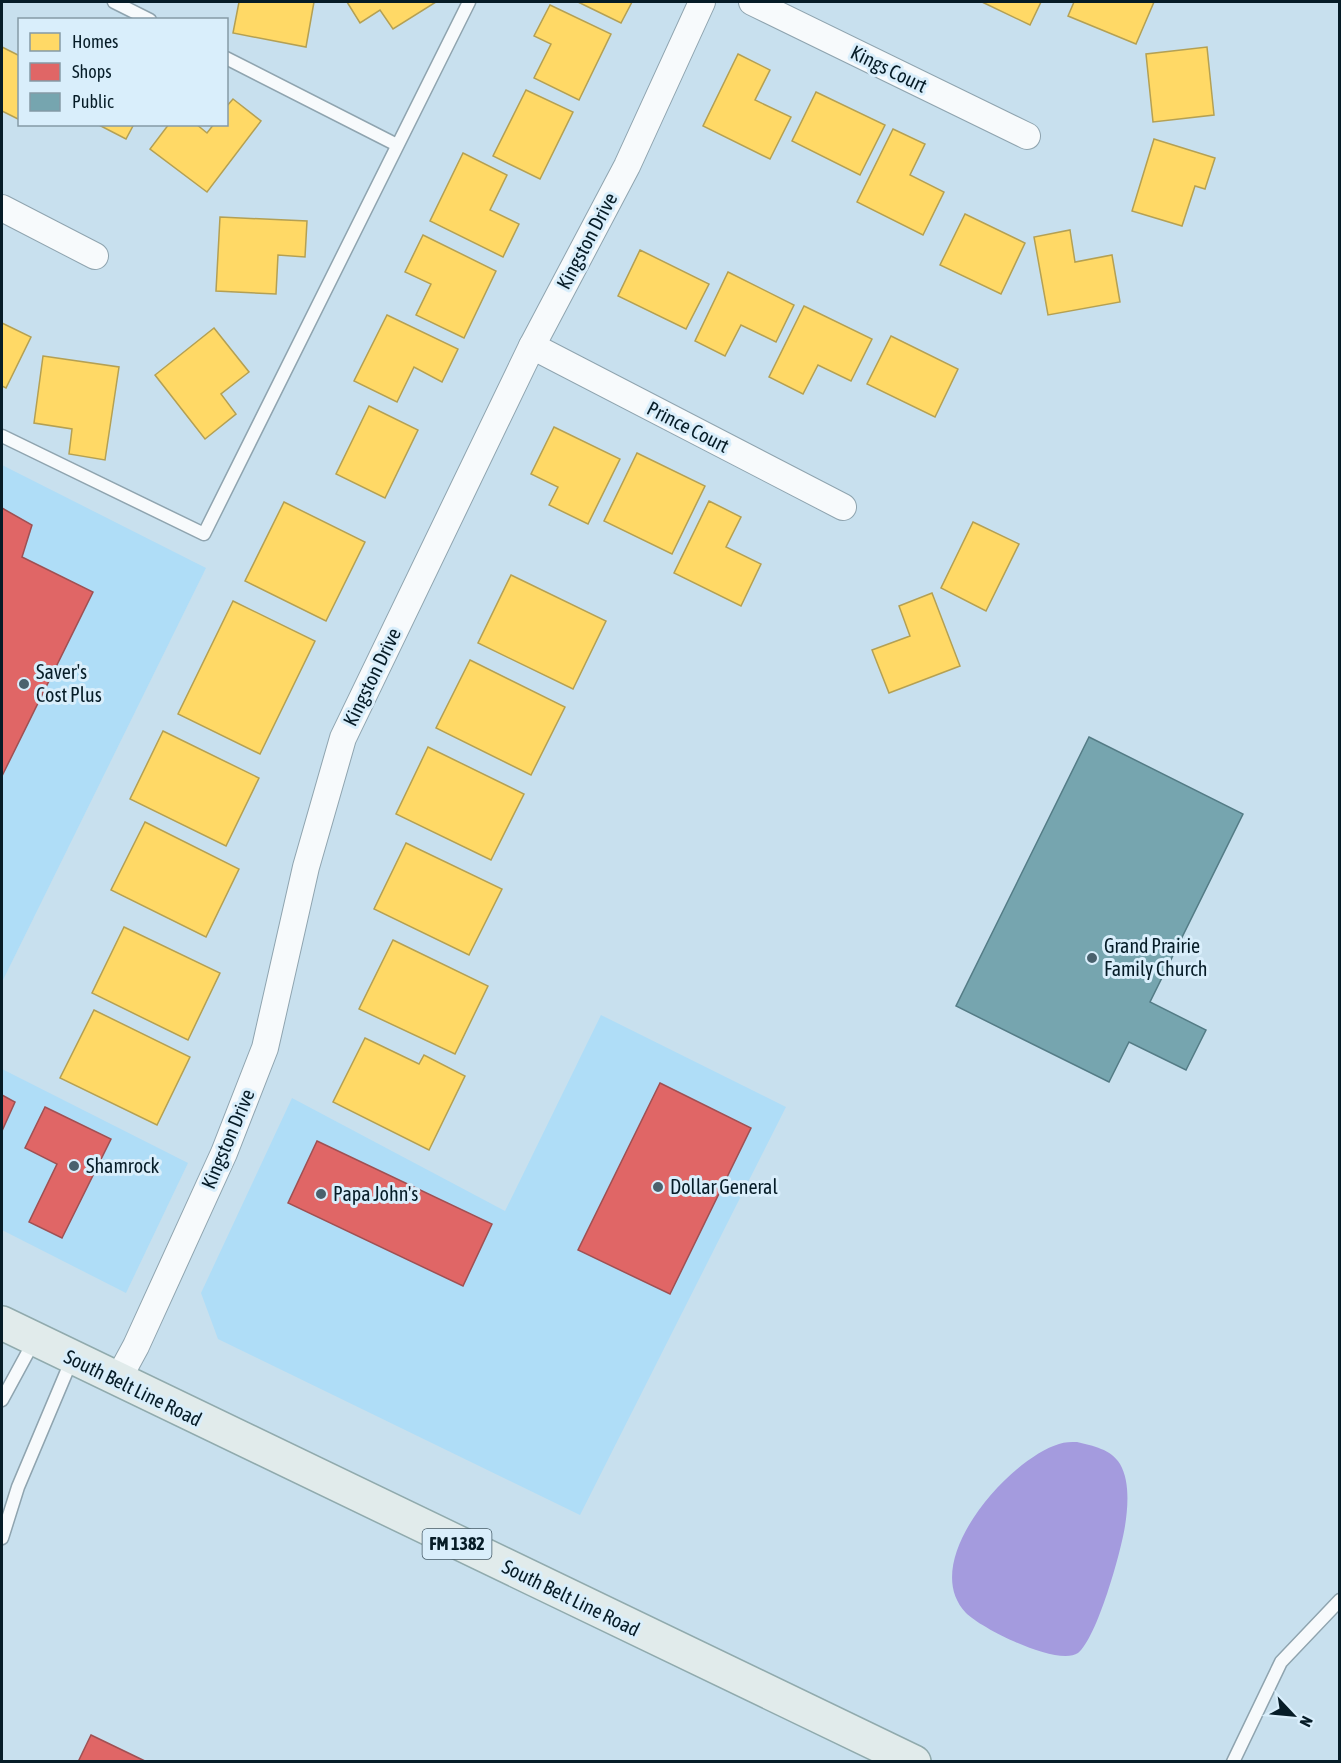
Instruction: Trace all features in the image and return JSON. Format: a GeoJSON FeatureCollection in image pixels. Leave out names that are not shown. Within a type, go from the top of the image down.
{"type":"FeatureCollection","features":[{"type":"Feature","properties":{"kind":"main road","name":"South Belt Line Road"},"geometry":{"type":"LineString","coordinates":[[2,1323],[117,1381],[914,1761]]}},
{"type":"Feature","properties":{"kind":"street","name":"Kingston Drive"},"geometry":{"type":"LineString","coordinates":[[117,1381],[136,1346],[224,1153],[265,1048],[306,867],[343,738],[532,346],[627,166],[702,2]]}},
{"type":"Feature","properties":{"kind":"street","name":"Kings Court"},"geometry":{"type":"LineString","coordinates":[[752,2],[1027,136]]}},
{"type":"Feature","properties":{"kind":"street"},"geometry":{"type":"LineString","coordinates":[[2,208],[95,256]]}},
{"type":"Feature","properties":{"kind":"street","name":"Prince Court"},"geometry":{"type":"LineString","coordinates":[[532,346],[843,507]]}},
{"type":"Feature","properties":{"kind":"lane"},"geometry":{"type":"LineString","coordinates":[[114,2],[146,18]]}},
{"type":"Feature","properties":{"kind":"lane"},"geometry":{"type":"LineString","coordinates":[[2,436],[204,534],[469,2]]}},
{"type":"Feature","properties":{"kind":"lane"},"geometry":{"type":"LineString","coordinates":[[228,59],[397,145]]}},
{"type":"Feature","properties":{"kind":"lane"},"geometry":{"type":"LineString","coordinates":[[2,1400],[35,1340]]}},
{"type":"Feature","properties":{"kind":"lane"},"geometry":{"type":"LineString","coordinates":[[2,1538],[18,1487],[72,1359]]}},
{"type":"Feature","properties":{"kind":"lane"},"geometry":{"type":"LineString","coordinates":[[1233,1761],[1281,1662],[1340,1600]]}},
{"type":"Feature","properties":{"kind":"shaded area"},"geometry":{"type":"Polygon","coordinates":[[[2,465],[206,568],[2,982],[2,465]]]}},
{"type":"Feature","properties":{"kind":"shaded area"},"geometry":{"type":"Polygon","coordinates":[[[601,1015],[786,1107],[580,1515],[218,1339],[201,1293],[292,1098],[505,1211],[601,1015]]]}},
{"type":"Feature","properties":{"kind":"shaded area"},"geometry":{"type":"Polygon","coordinates":[[[2,1069],[188,1163],[126,1293],[2,1230],[2,1069]]]}},
{"type":"Feature","properties":{"kind":"shaded area"},"geometry":{"type":"Polygon","coordinates":[[[1077,1442],[1101,1449],[1112,1455],[1120,1464],[1127,1486],[1125,1526],[1107,1594],[1093,1630],[1078,1653],[1068,1656],[1054,1655],[1038,1651],[1003,1636],[966,1613],[954,1592],[953,1567],[961,1541],[975,1515],[995,1491],[1016,1470],[1039,1453],[1059,1444],[1077,1442]]]}},
{"type":"Feature","properties":{"kind":"building: Homes"},"geometry":{"type":"Polygon","coordinates":[[[239,2],[314,2],[306,47],[233,33],[239,2]]]}},
{"type":"Feature","properties":{"kind":"building: Homes"},"geometry":{"type":"Polygon","coordinates":[[[347,2],[436,2],[393,29],[380,10],[360,23],[347,2]]]}},
{"type":"Feature","properties":{"kind":"building: Homes"},"geometry":{"type":"Polygon","coordinates":[[[578,2],[632,2],[621,23],[578,2]]]}},
{"type":"Feature","properties":{"kind":"building: Homes"},"geometry":{"type":"Polygon","coordinates":[[[982,2],[1041,2],[1030,25],[982,2]]]}},
{"type":"Feature","properties":{"kind":"building: Homes"},"geometry":{"type":"Polygon","coordinates":[[[1074,2],[1154,2],[1136,44],[1068,16],[1074,2]]]}},
{"type":"Feature","properties":{"kind":"building: Homes"},"geometry":{"type":"Polygon","coordinates":[[[550,5],[611,34],[579,100],[534,78],[551,44],[534,36],[550,5]]]}},
{"type":"Feature","properties":{"kind":"building: Homes"},"geometry":{"type":"Polygon","coordinates":[[[2,47],[18,55],[18,119],[2,111],[2,47]]]}},
{"type":"Feature","properties":{"kind":"building: Homes"},"geometry":{"type":"Polygon","coordinates":[[[1207,47],[1214,115],[1153,122],[1146,54],[1207,47]]]}},
{"type":"Feature","properties":{"kind":"building: Homes"},"geometry":{"type":"Polygon","coordinates":[[[738,54],[770,70],[755,100],[791,117],[770,159],[703,126],[738,54]]]}},
{"type":"Feature","properties":{"kind":"building: Homes"},"geometry":{"type":"Polygon","coordinates":[[[526,90],[573,112],[540,179],[493,156],[526,90]]]}},
{"type":"Feature","properties":{"kind":"building: Homes"},"geometry":{"type":"Polygon","coordinates":[[[816,92],[885,125],[860,175],[792,141],[816,92]]]}},
{"type":"Feature","properties":{"kind":"building: Homes"},"geometry":{"type":"Polygon","coordinates":[[[233,99],[261,121],[207,192],[150,149],[167,126],[198,126],[207,133],[212,126],[228,126],[228,105],[233,99]]]}},
{"type":"Feature","properties":{"kind":"building: Homes"},"geometry":{"type":"Polygon","coordinates":[[[101,126],[133,126],[126,139],[101,126]]]}},
{"type":"Feature","properties":{"kind":"building: Homes"},"geometry":{"type":"Polygon","coordinates":[[[893,129],[925,144],[910,175],[944,192],[923,235],[857,202],[893,129]]]}},
{"type":"Feature","properties":{"kind":"building: Homes"},"geometry":{"type":"Polygon","coordinates":[[[1154,139],[1215,158],[1205,189],[1195,186],[1182,226],[1132,211],[1154,139]]]}},
{"type":"Feature","properties":{"kind":"building: Homes"},"geometry":{"type":"Polygon","coordinates":[[[463,153],[507,175],[490,210],[519,224],[503,257],[430,221],[463,153]]]}},
{"type":"Feature","properties":{"kind":"building: Homes"},"geometry":{"type":"Polygon","coordinates":[[[965,214],[1025,243],[1001,294],[940,265],[965,214]]]}},
{"type":"Feature","properties":{"kind":"building: Homes"},"geometry":{"type":"Polygon","coordinates":[[[220,217],[307,221],[305,257],[278,255],[276,294],[216,291],[220,217]]]}},
{"type":"Feature","properties":{"kind":"building: Homes"},"geometry":{"type":"Polygon","coordinates":[[[1070,230],[1075,262],[1112,255],[1120,302],[1048,315],[1034,237],[1070,230]]]}},
{"type":"Feature","properties":{"kind":"building: Homes"},"geometry":{"type":"Polygon","coordinates":[[[423,235],[496,271],[464,338],[416,315],[431,284],[405,272],[423,235]]]}},
{"type":"Feature","properties":{"kind":"building: Homes"},"geometry":{"type":"Polygon","coordinates":[[[640,250],[709,284],[686,329],[618,296],[640,250]]]}},
{"type":"Feature","properties":{"kind":"building: Homes"},"geometry":{"type":"Polygon","coordinates":[[[728,272],[794,305],[776,342],[741,325],[725,356],[695,341],[728,272]]]}},
{"type":"Feature","properties":{"kind":"building: Homes"},"geometry":{"type":"Polygon","coordinates":[[[804,306],[872,339],[851,381],[818,365],[803,394],[769,377],[804,306]]]}},
{"type":"Feature","properties":{"kind":"building: Homes"},"geometry":{"type":"Polygon","coordinates":[[[387,315],[458,349],[442,382],[414,367],[397,402],[354,381],[387,315]]]}},
{"type":"Feature","properties":{"kind":"building: Homes"},"geometry":{"type":"Polygon","coordinates":[[[2,323],[31,337],[6,388],[2,386],[2,323]]]}},
{"type":"Feature","properties":{"kind":"building: Homes"},"geometry":{"type":"Polygon","coordinates":[[[214,328],[249,372],[221,394],[236,414],[205,439],[155,375],[214,328]]]}},
{"type":"Feature","properties":{"kind":"building: Homes"},"geometry":{"type":"Polygon","coordinates":[[[891,336],[958,369],[935,417],[867,384],[891,336]]]}},
{"type":"Feature","properties":{"kind":"building: Homes"},"geometry":{"type":"Polygon","coordinates":[[[43,356],[119,367],[105,460],[69,454],[72,429],[34,423],[43,356]]]}},
{"type":"Feature","properties":{"kind":"building: Homes"},"geometry":{"type":"Polygon","coordinates":[[[369,406],[418,430],[385,498],[336,474],[369,406]]]}},
{"type":"Feature","properties":{"kind":"building: Homes"},"geometry":{"type":"Polygon","coordinates":[[[554,427],[620,459],[588,524],[549,505],[558,487],[531,474],[554,427]]]}},
{"type":"Feature","properties":{"kind":"building: Homes"},"geometry":{"type":"Polygon","coordinates":[[[637,453],[705,486],[672,554],[604,521],[637,453]]]}},
{"type":"Feature","properties":{"kind":"building: Homes"},"geometry":{"type":"Polygon","coordinates":[[[709,501],[741,517],[726,547],[761,564],[741,606],[674,573],[709,501]]]}},
{"type":"Feature","properties":{"kind":"building: Homes"},"geometry":{"type":"Polygon","coordinates":[[[284,502],[365,542],[326,621],[245,581],[284,502]]]}},
{"type":"Feature","properties":{"kind":"building: Homes"},"geometry":{"type":"Polygon","coordinates":[[[973,522],[1019,544],[986,611],[941,588],[973,522]]]}},
{"type":"Feature","properties":{"kind":"building: Homes"},"geometry":{"type":"Polygon","coordinates":[[[511,575],[606,621],[573,689],[478,643],[511,575]]]}},
{"type":"Feature","properties":{"kind":"building: Homes"},"geometry":{"type":"Polygon","coordinates":[[[932,593],[960,666],[889,693],[872,650],[910,636],[899,606],[932,593]]]}},
{"type":"Feature","properties":{"kind":"building: Homes"},"geometry":{"type":"Polygon","coordinates":[[[233,601],[315,641],[260,754],[178,714],[233,601]]]}},
{"type":"Feature","properties":{"kind":"building: Homes"},"geometry":{"type":"Polygon","coordinates":[[[470,660],[565,707],[531,775],[436,728],[470,660]]]}},
{"type":"Feature","properties":{"kind":"building: Homes"},"geometry":{"type":"Polygon","coordinates":[[[163,731],[259,778],[226,846],[130,799],[163,731]]]}},
{"type":"Feature","properties":{"kind":"building: Homes"},"geometry":{"type":"Polygon","coordinates":[[[428,747],[524,794],[491,860],[396,814],[428,747]]]}},
{"type":"Feature","properties":{"kind":"building: Homes"},"geometry":{"type":"Polygon","coordinates":[[[145,822],[239,869],[206,937],[111,890],[145,822]]]}},
{"type":"Feature","properties":{"kind":"building: Homes"},"geometry":{"type":"Polygon","coordinates":[[[406,843],[502,889],[469,955],[374,909],[406,843]]]}},
{"type":"Feature","properties":{"kind":"building: Homes"},"geometry":{"type":"Polygon","coordinates":[[[124,927],[220,973],[188,1040],[92,993],[124,927]]]}},
{"type":"Feature","properties":{"kind":"building: Homes"},"geometry":{"type":"Polygon","coordinates":[[[393,940],[488,986],[455,1054],[359,1009],[393,940]]]}},
{"type":"Feature","properties":{"kind":"building: Homes"},"geometry":{"type":"Polygon","coordinates":[[[94,1010],[190,1057],[157,1125],[60,1078],[94,1010]]]}},
{"type":"Feature","properties":{"kind":"building: Homes"},"geometry":{"type":"Polygon","coordinates":[[[365,1038],[419,1064],[424,1055],[465,1076],[429,1150],[333,1102],[365,1038]]]}},
{"type":"Feature","properties":{"kind":"building: Shops","name":"Saver's Cost Plus"},"geometry":{"type":"Polygon","coordinates":[[[2,508],[32,525],[22,557],[93,592],[2,776],[2,508]]]}},
{"type":"Feature","properties":{"kind":"building: Shops"},"geometry":{"type":"Polygon","coordinates":[[[660,1083],[751,1128],[670,1294],[578,1250],[660,1083]]]}},
{"type":"Feature","properties":{"kind":"building: Shops"},"geometry":{"type":"Polygon","coordinates":[[[2,1095],[15,1102],[2,1131],[2,1095]]]}},
{"type":"Feature","properties":{"kind":"building: Shops"},"geometry":{"type":"Polygon","coordinates":[[[45,1107],[111,1139],[62,1238],[29,1222],[57,1164],[25,1148],[45,1107]]]}},
{"type":"Feature","properties":{"kind":"building: Shops"},"geometry":{"type":"Polygon","coordinates":[[[317,1141],[492,1224],[463,1286],[288,1203],[317,1141]]]}},
{"type":"Feature","properties":{"kind":"building: Shops"},"geometry":{"type":"Polygon","coordinates":[[[91,1735],[147,1762],[78,1762],[91,1735]]]}},
{"type":"Feature","properties":{"kind":"building: Public"},"geometry":{"type":"Polygon","coordinates":[[[1089,737],[1243,814],[1150,1002],[1206,1030],[1186,1070],[1129,1042],[1109,1082],[956,1006],[1089,737]]]}},
{"type":"Feature","properties":{"kind":"place","name":"Saver's Cost Plus"},"geometry":{"type":"Point","coordinates":[24,684]}},
{"type":"Feature","properties":{"kind":"place","name":"Grand Prairie Family Church"},"geometry":{"type":"Point","coordinates":[1092,958]}},
{"type":"Feature","properties":{"kind":"place","name":"Shamrock"},"geometry":{"type":"Point","coordinates":[74,1166]}},
{"type":"Feature","properties":{"kind":"place","name":"Dollar General"},"geometry":{"type":"Point","coordinates":[658,1187]}},
{"type":"Feature","properties":{"kind":"place","name":"Papa John's"},"geometry":{"type":"Point","coordinates":[321,1194]}}]}
